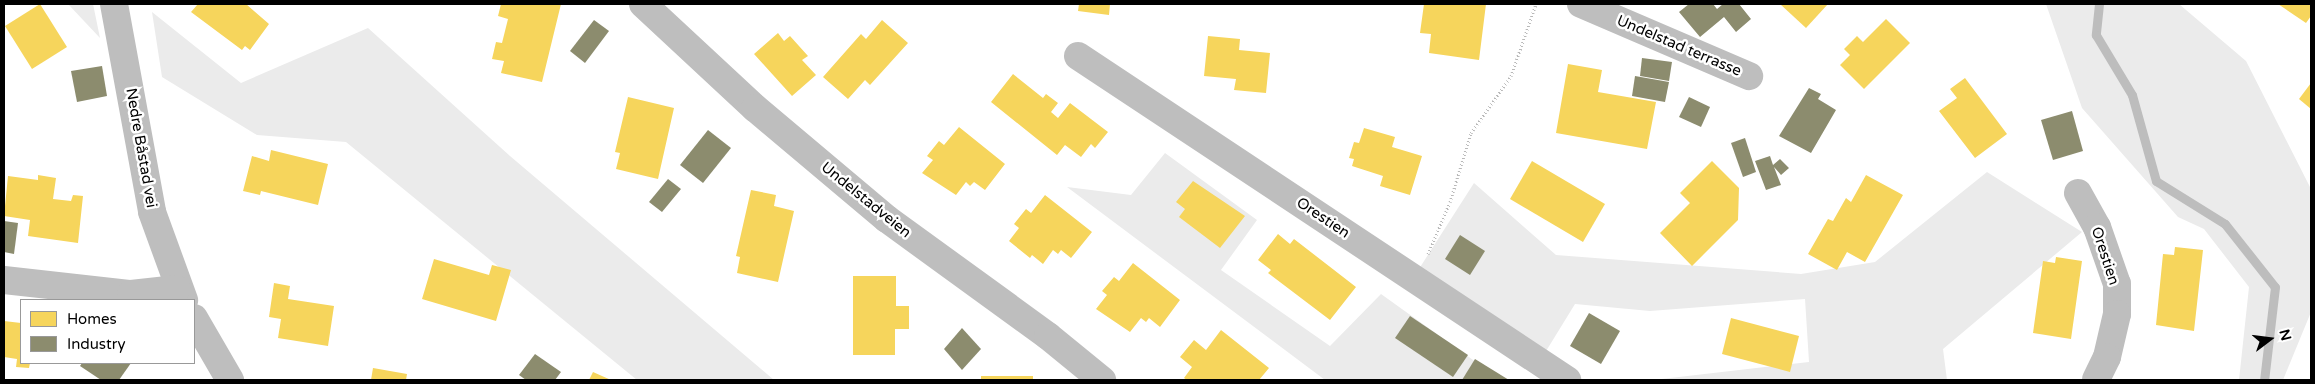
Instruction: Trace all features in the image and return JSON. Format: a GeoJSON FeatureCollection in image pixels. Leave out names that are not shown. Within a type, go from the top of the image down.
{"type":"FeatureCollection","features":[{"type":"Feature","properties":{"kind":"street","name":"Nedre Båstad vei"},"geometry":{"type":"LineString","coordinates":[[4,280],[130,294],[180,295],[152,212],[114,4]]}},
{"type":"Feature","properties":{"kind":"street","name":"Undelstadveien"},"geometry":{"type":"LineString","coordinates":[[642,4],[755,108],[887,219],[1048,336],[1102,380]]}},
{"type":"Feature","properties":{"kind":"street","name":"Undelstad terrasse"},"geometry":{"type":"LineString","coordinates":[[1581,4],[1749,76]]}},
{"type":"Feature","properties":{"kind":"street","name":"Orestien"},"geometry":{"type":"LineString","coordinates":[[1078,56],[1177,119],[1416,282],[1568,380]]}},
{"type":"Feature","properties":{"kind":"street","name":"Orestien"},"geometry":{"type":"LineString","coordinates":[[2078,193],[2097,227],[2117,284],[2116,314],[2111,340],[2096,380]]}},
{"type":"Feature","properties":{"kind":"street"},"geometry":{"type":"LineString","coordinates":[[195,320],[230,380]]}},
{"type":"Feature","properties":{"kind":"path"},"geometry":{"type":"LineString","coordinates":[[1416,282],[1450,202],[1471,133],[1511,76],[1536,4]]}},
{"type":"Feature","properties":{"kind":"shaded area"},"geometry":{"type":"Polygon","coordinates":[[[68,4],[93,4],[100,38],[68,4]]]}},
{"type":"Feature","properties":{"kind":"shaded area"},"geometry":{"type":"Polygon","coordinates":[[[2046,4],[2179,4],[2246,61],[2311,189],[2311,312],[2283,380],[2239,380],[2249,287],[2204,229],[2178,217],[2082,108],[2046,4]]]}},
{"type":"Feature","properties":{"kind":"shaded area"},"geometry":{"type":"Polygon","coordinates":[[[152,12],[241,83],[368,28],[510,156],[774,380],[637,380],[346,142],[257,135],[162,77],[152,12]]]}},
{"type":"Feature","properties":{"kind":"shaded area"},"geometry":{"type":"Polygon","coordinates":[[[1165,153],[1257,220],[1221,270],[1330,346],[1381,294],[1501,380],[1325,380],[1067,187],[1131,195],[1165,153]]]}},
{"type":"Feature","properties":{"kind":"shaded area"},"geometry":{"type":"Polygon","coordinates":[[[1987,172],[2082,232],[1943,349],[1947,380],[1653,380],[1809,362],[1805,299],[1650,311],[1575,304],[1543,356],[1417,272],[1474,183],[1556,255],[1801,274],[1875,262],[1987,172]]]}},
{"type":"Feature","properties":{"kind":"building: Homes"},"geometry":{"type":"Polygon","coordinates":[[[40,4],[67,47],[32,69],[5,26],[40,4]]]}},
{"type":"Feature","properties":{"kind":"building: Homes"},"geometry":{"type":"Polygon","coordinates":[[[198,4],[246,4],[269,24],[250,50],[245,46],[242,50],[191,12],[198,4]]]}},
{"type":"Feature","properties":{"kind":"building: Homes"},"geometry":{"type":"Polygon","coordinates":[[[501,4],[561,4],[542,82],[501,73],[504,61],[492,59],[496,42],[502,43],[508,19],[498,16],[501,4]]]}},
{"type":"Feature","properties":{"kind":"building: Homes"},"geometry":{"type":"Polygon","coordinates":[[[1079,4],[1110,4],[1109,15],[1078,11],[1079,4]]]}},
{"type":"Feature","properties":{"kind":"building: Homes"},"geometry":{"type":"Polygon","coordinates":[[[1424,4],[1486,4],[1479,60],[1429,53],[1431,34],[1420,33],[1424,4]]]}},
{"type":"Feature","properties":{"kind":"building: Homes"},"geometry":{"type":"Polygon","coordinates":[[[1780,4],[1828,4],[1806,28],[1780,4]]]}},
{"type":"Feature","properties":{"kind":"building: Homes"},"geometry":{"type":"Polygon","coordinates":[[[2278,4],[2311,4],[2311,16],[2306,23],[2278,4]]]}},
{"type":"Feature","properties":{"kind":"building: Homes"},"geometry":{"type":"Polygon","coordinates":[[[1886,19],[1910,43],[1864,89],[1840,65],[1850,55],[1844,49],[1857,36],[1863,42],[1886,19]]]}},
{"type":"Feature","properties":{"kind":"building: Homes"},"geometry":{"type":"Polygon","coordinates":[[[882,20],[908,43],[870,85],[865,80],[848,99],[823,77],[861,34],[866,39],[882,20]]]}},
{"type":"Feature","properties":{"kind":"building: Homes"},"geometry":{"type":"Polygon","coordinates":[[[778,33],[784,41],[790,36],[808,56],[802,60],[816,75],[792,96],[754,54],[778,33]]]}},
{"type":"Feature","properties":{"kind":"building: Homes"},"geometry":{"type":"Polygon","coordinates":[[[1208,36],[1240,39],[1239,50],[1270,53],[1266,93],[1234,90],[1236,79],[1204,76],[1208,36]]]}},
{"type":"Feature","properties":{"kind":"building: Homes"},"geometry":{"type":"Polygon","coordinates":[[[1568,64],[1602,70],[1598,92],[1656,102],[1647,149],[1556,133],[1568,64]]]}},
{"type":"Feature","properties":{"kind":"building: Homes"},"geometry":{"type":"Polygon","coordinates":[[[1013,74],[1043,98],[1046,94],[1058,103],[1051,112],[1058,118],[1070,103],[1108,132],[1095,148],[1091,144],[1081,157],[1065,145],[1057,155],[991,102],[1013,74]]]}},
{"type":"Feature","properties":{"kind":"building: Homes"},"geometry":{"type":"Polygon","coordinates":[[[1965,78],[2007,134],[1975,158],[1939,111],[1957,98],[1950,89],[1965,78]]]}},
{"type":"Feature","properties":{"kind":"building: Homes"},"geometry":{"type":"Polygon","coordinates":[[[2311,83],[2311,109],[2299,99],[2311,83]]]}},
{"type":"Feature","properties":{"kind":"building: Homes"},"geometry":{"type":"Polygon","coordinates":[[[628,97],[674,108],[658,179],[616,169],[620,153],[615,152],[628,97]]]}},
{"type":"Feature","properties":{"kind":"building: Homes"},"geometry":{"type":"Polygon","coordinates":[[[959,127],[1005,164],[985,190],[974,182],[970,186],[966,182],[956,195],[922,173],[933,160],[927,156],[939,141],[944,145],[959,127]]]}},
{"type":"Feature","properties":{"kind":"building: Homes"},"geometry":{"type":"Polygon","coordinates":[[[1364,128],[1395,137],[1392,147],[1422,156],[1410,195],[1380,186],[1383,176],[1352,166],[1354,159],[1349,158],[1354,142],[1359,143],[1364,128]]]}},
{"type":"Feature","properties":{"kind":"building: Homes"},"geometry":{"type":"Polygon","coordinates":[[[271,150],[328,164],[318,205],[261,191],[260,195],[243,191],[252,156],[269,161],[271,150]]]}},
{"type":"Feature","properties":{"kind":"building: Homes"},"geometry":{"type":"Polygon","coordinates":[[[1532,161],[1605,204],[1583,242],[1510,199],[1532,161]]]}},
{"type":"Feature","properties":{"kind":"building: Homes"},"geometry":{"type":"Polygon","coordinates":[[[1712,161],[1739,188],[1738,220],[1692,266],[1660,233],[1690,203],[1680,193],[1712,161]]]}},
{"type":"Feature","properties":{"kind":"building: Homes"},"geometry":{"type":"Polygon","coordinates":[[[38,175],[56,178],[53,199],[71,201],[73,195],[83,196],[78,243],[28,236],[30,220],[4,216],[8,176],[38,180],[38,175]]]}},
{"type":"Feature","properties":{"kind":"building: Homes"},"geometry":{"type":"Polygon","coordinates":[[[1866,175],[1903,195],[1865,262],[1847,252],[1837,270],[1808,254],[1828,219],[1833,221],[1846,198],[1851,202],[1866,175]]]}},
{"type":"Feature","properties":{"kind":"building: Homes"},"geometry":{"type":"Polygon","coordinates":[[[1193,181],[1245,216],[1220,248],[1179,217],[1185,209],[1176,202],[1193,181]]]}},
{"type":"Feature","properties":{"kind":"building: Homes"},"geometry":{"type":"Polygon","coordinates":[[[751,190],[776,195],[774,206],[794,211],[778,282],[737,273],[740,257],[736,256],[751,190]]]}},
{"type":"Feature","properties":{"kind":"building: Homes"},"geometry":{"type":"Polygon","coordinates":[[[1045,195],[1092,232],[1071,258],[1061,250],[1058,254],[1053,250],[1043,264],[1032,255],[1030,258],[1009,241],[1019,228],[1014,224],[1026,209],[1031,213],[1045,195]]]}},
{"type":"Feature","properties":{"kind":"building: Homes"},"geometry":{"type":"Polygon","coordinates":[[[1278,234],[1290,244],[1294,239],[1356,287],[1330,320],[1268,273],[1271,270],[1258,260],[1278,234]]]}},
{"type":"Feature","properties":{"kind":"building: Homes"},"geometry":{"type":"Polygon","coordinates":[[[2175,247],[2203,250],[2194,331],[2156,325],[2163,254],[2174,255],[2175,247]]]}},
{"type":"Feature","properties":{"kind":"building: Homes"},"geometry":{"type":"Polygon","coordinates":[[[2056,257],[2082,261],[2071,339],[2033,333],[2043,261],[2055,263],[2056,257]]]}},
{"type":"Feature","properties":{"kind":"building: Homes"},"geometry":{"type":"Polygon","coordinates":[[[434,259],[489,275],[492,265],[511,270],[496,321],[422,299],[434,259]]]}},
{"type":"Feature","properties":{"kind":"building: Homes"},"geometry":{"type":"Polygon","coordinates":[[[1133,263],[1180,300],[1160,327],[1149,318],[1146,322],[1141,318],[1130,332],[1096,309],[1107,295],[1102,291],[1114,277],[1119,281],[1133,263]]]}},
{"type":"Feature","properties":{"kind":"building: Homes"},"geometry":{"type":"Polygon","coordinates":[[[853,276],[896,276],[896,306],[909,306],[909,329],[895,329],[895,355],[853,355],[853,276]]]}},
{"type":"Feature","properties":{"kind":"building: Homes"},"geometry":{"type":"Polygon","coordinates":[[[274,283],[290,286],[288,299],[334,306],[328,346],[278,338],[281,319],[269,317],[274,283]]]}},
{"type":"Feature","properties":{"kind":"building: Homes"},"geometry":{"type":"Polygon","coordinates":[[[1731,318],[1799,336],[1790,372],[1722,354],[1731,318]]]}},
{"type":"Feature","properties":{"kind":"building: Homes"},"geometry":{"type":"Polygon","coordinates":[[[4,321],[20,323],[20,364],[30,364],[29,368],[16,367],[17,359],[4,357],[4,321]]]}},
{"type":"Feature","properties":{"kind":"building: Homes"},"geometry":{"type":"Polygon","coordinates":[[[1221,330],[1269,368],[1259,380],[1187,380],[1184,378],[1192,367],[1180,357],[1194,340],[1206,350],[1221,330]]]}},
{"type":"Feature","properties":{"kind":"building: Homes"},"geometry":{"type":"Polygon","coordinates":[[[373,368],[407,374],[406,380],[371,380],[373,368]]]}},
{"type":"Feature","properties":{"kind":"building: Homes"},"geometry":{"type":"Polygon","coordinates":[[[593,372],[611,380],[589,380],[593,372]]]}},
{"type":"Feature","properties":{"kind":"building: Homes"},"geometry":{"type":"Polygon","coordinates":[[[981,376],[1033,376],[1033,380],[981,380],[981,376]]]}},
{"type":"Feature","properties":{"kind":"building: Industry"},"geometry":{"type":"Polygon","coordinates":[[[1689,4],[1713,4],[1717,9],[1723,4],[1739,4],[1751,19],[1736,32],[1724,17],[1700,37],[1679,12],[1689,4]]]}},
{"type":"Feature","properties":{"kind":"building: Industry"},"geometry":{"type":"Polygon","coordinates":[[[594,20],[609,31],[585,63],[570,51],[594,20]]]}},
{"type":"Feature","properties":{"kind":"building: Industry"},"geometry":{"type":"Polygon","coordinates":[[[1642,58],[1672,62],[1669,81],[1640,76],[1642,58]]]}},
{"type":"Feature","properties":{"kind":"building: Industry"},"geometry":{"type":"Polygon","coordinates":[[[102,66],[107,96],[77,102],[71,71],[102,66]]]}},
{"type":"Feature","properties":{"kind":"building: Industry"},"geometry":{"type":"Polygon","coordinates":[[[1635,76],[1669,82],[1665,102],[1632,96],[1635,76]]]}},
{"type":"Feature","properties":{"kind":"building: Industry"},"geometry":{"type":"Polygon","coordinates":[[[1809,88],[1821,94],[1818,99],[1836,110],[1811,153],[1779,136],[1809,88]]]}},
{"type":"Feature","properties":{"kind":"building: Industry"},"geometry":{"type":"Polygon","coordinates":[[[1689,97],[1710,107],[1701,127],[1679,117],[1689,97]]]}},
{"type":"Feature","properties":{"kind":"building: Industry"},"geometry":{"type":"Polygon","coordinates":[[[2072,111],[2083,151],[2053,160],[2041,120],[2072,111]]]}},
{"type":"Feature","properties":{"kind":"building: Industry"},"geometry":{"type":"Polygon","coordinates":[[[708,130],[731,148],[703,183],[680,165],[708,130]]]}},
{"type":"Feature","properties":{"kind":"building: Industry"},"geometry":{"type":"Polygon","coordinates":[[[1745,138],[1756,172],[1743,177],[1731,143],[1745,138]]]}},
{"type":"Feature","properties":{"kind":"building: Industry"},"geometry":{"type":"Polygon","coordinates":[[[1770,156],[1773,165],[1780,159],[1789,168],[1781,175],[1774,167],[1781,185],[1766,190],[1755,161],[1770,156]]]}},
{"type":"Feature","properties":{"kind":"building: Industry"},"geometry":{"type":"Polygon","coordinates":[[[668,179],[681,189],[662,212],[649,202],[668,179]]]}},
{"type":"Feature","properties":{"kind":"building: Industry"},"geometry":{"type":"Polygon","coordinates":[[[4,221],[18,223],[14,254],[4,252],[4,221]]]}},
{"type":"Feature","properties":{"kind":"building: Industry"},"geometry":{"type":"Polygon","coordinates":[[[1460,235],[1485,251],[1470,275],[1445,259],[1460,235]]]}},
{"type":"Feature","properties":{"kind":"building: Industry"},"geometry":{"type":"Polygon","coordinates":[[[1589,313],[1620,331],[1601,364],[1570,346],[1589,313]]]}},
{"type":"Feature","properties":{"kind":"building: Industry"},"geometry":{"type":"Polygon","coordinates":[[[1410,316],[1468,355],[1453,377],[1395,338],[1410,316]]]}},
{"type":"Feature","properties":{"kind":"building: Industry"},"geometry":{"type":"Polygon","coordinates":[[[962,328],[981,349],[962,370],[944,349],[962,328]]]}},
{"type":"Feature","properties":{"kind":"building: Industry"},"geometry":{"type":"Polygon","coordinates":[[[535,354],[561,372],[555,380],[526,380],[519,375],[535,354]]]}},
{"type":"Feature","properties":{"kind":"building: Industry"},"geometry":{"type":"Polygon","coordinates":[[[1475,359],[1509,380],[1462,380],[1475,359]]]}},
{"type":"Feature","properties":{"kind":"building: Industry"},"geometry":{"type":"Polygon","coordinates":[[[81,364],[130,364],[119,380],[101,380],[80,366],[81,364]]]}},
{"type":"Feature","properties":{"kind":"waterway"},"geometry":{"type":"LineString","coordinates":[[2099,4],[2096,35],[2132,95],[2156,181],[2225,224],[2275,287],[2264,380]]}}]}
